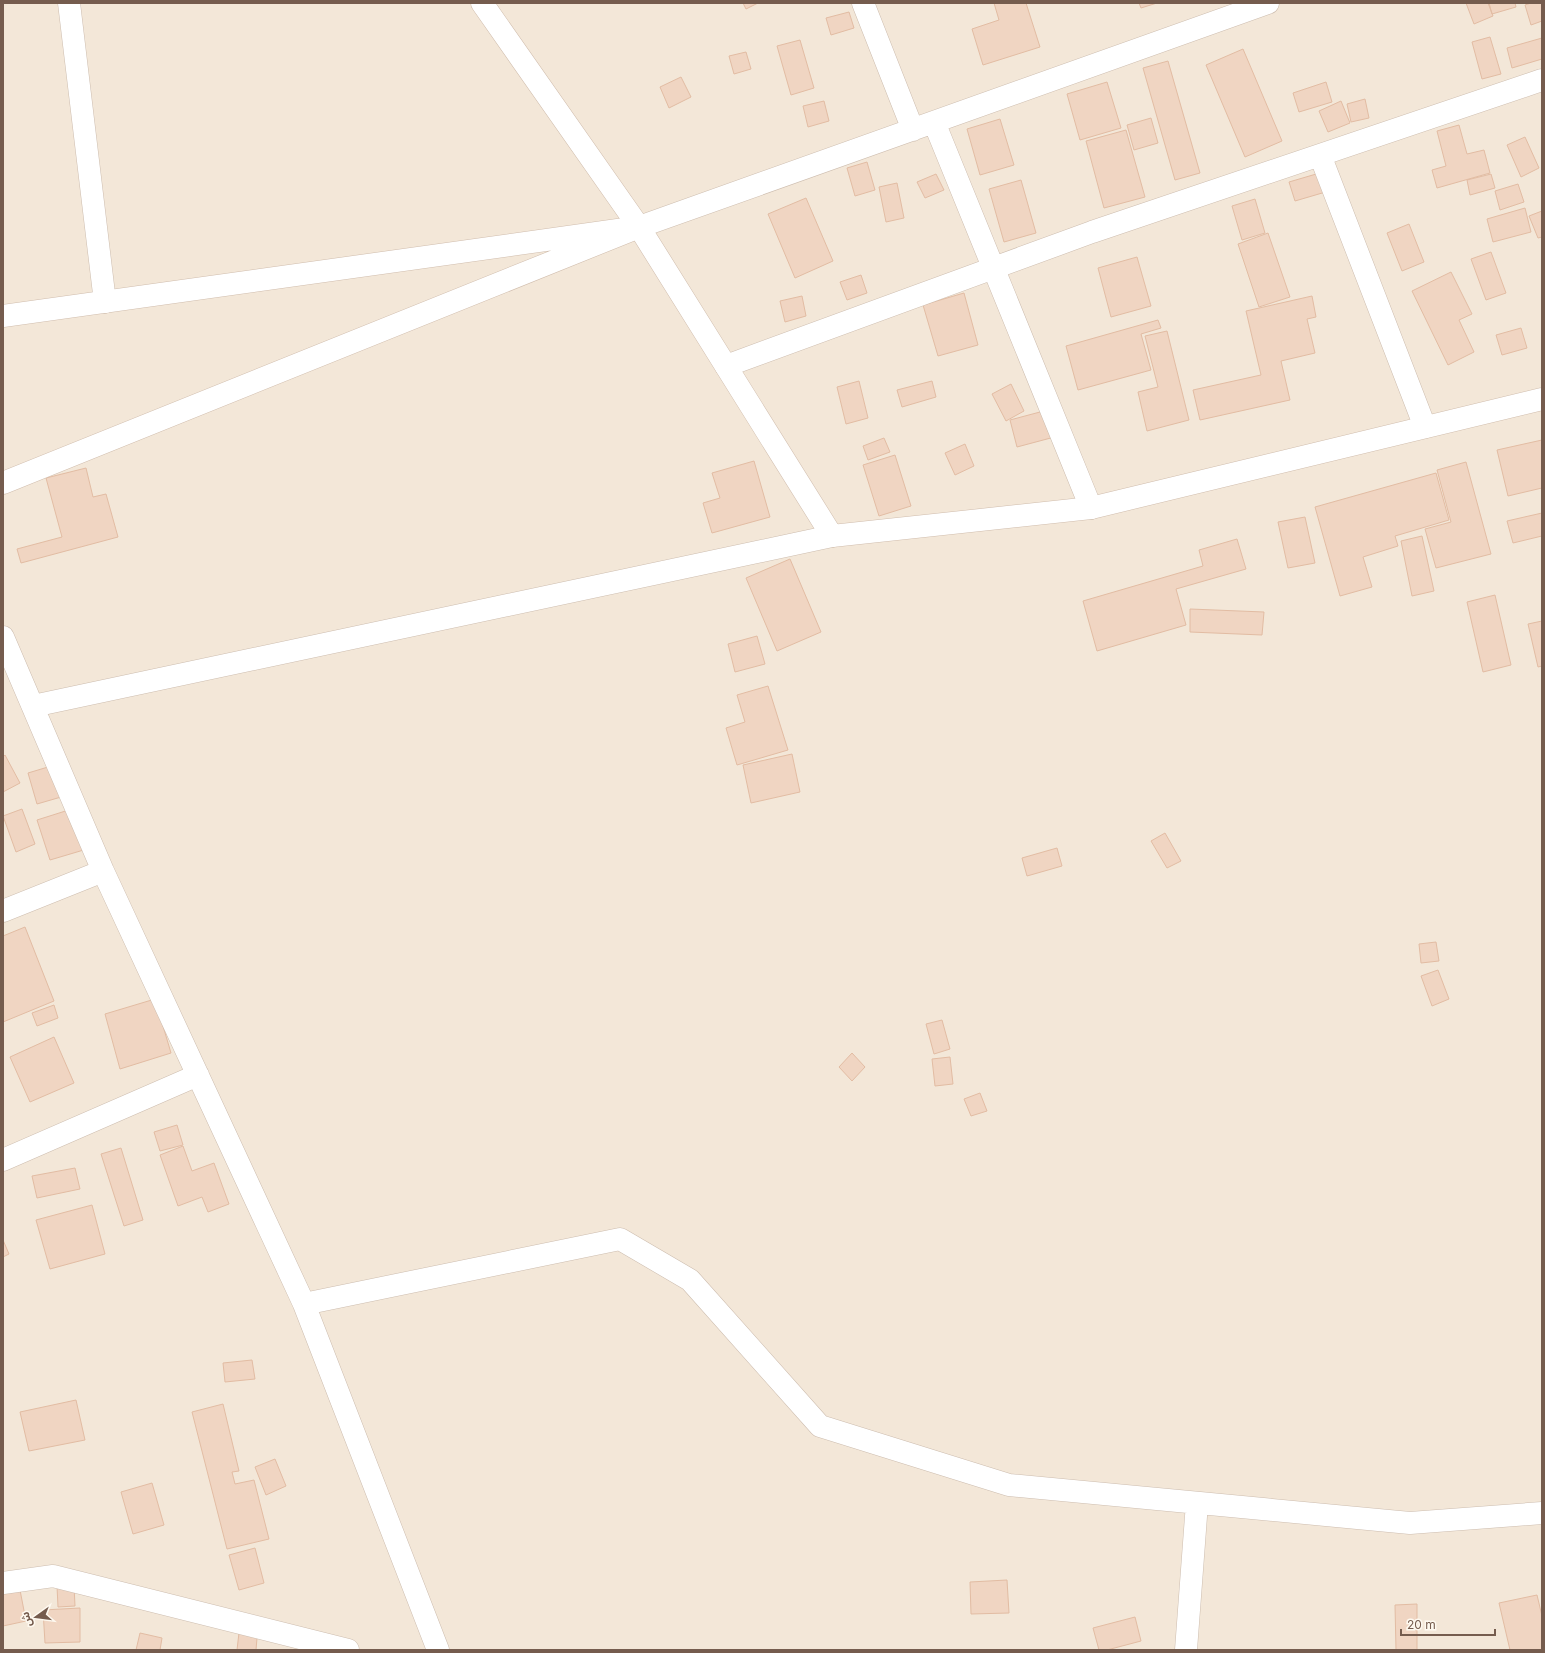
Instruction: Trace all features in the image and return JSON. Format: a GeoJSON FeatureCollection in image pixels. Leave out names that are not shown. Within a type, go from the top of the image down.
{"type":"FeatureCollection","features":[{"type":"Feature","properties":{"kind":"street"},"geometry":{"type":"LineString","coordinates":[[69,3],[105,302]]}},
{"type":"Feature","properties":{"kind":"street"},"geometry":{"type":"LineString","coordinates":[[482,3],[639,227],[832,536]]}},
{"type":"Feature","properties":{"kind":"street"},"geometry":{"type":"LineString","coordinates":[[863,3],[913,130]]}},
{"type":"Feature","properties":{"kind":"street"},"geometry":{"type":"LineString","coordinates":[[3,483],[639,227],[1268,3]]}},
{"type":"Feature","properties":{"kind":"street"},"geometry":{"type":"LineString","coordinates":[[726,366],[1092,232],[1542,80]]}},
{"type":"Feature","properties":{"kind":"street"},"geometry":{"type":"LineString","coordinates":[[934,122],[1091,508]]}},
{"type":"Feature","properties":{"kind":"street"},"geometry":{"type":"LineString","coordinates":[[1320,155],[1425,427]]}},
{"type":"Feature","properties":{"kind":"street"},"geometry":{"type":"LineString","coordinates":[[3,316],[639,227]]}},
{"type":"Feature","properties":{"kind":"street"},"geometry":{"type":"LineString","coordinates":[[33,706],[832,536],[1091,508],[1542,399]]}},
{"type":"Feature","properties":{"kind":"street"},"geometry":{"type":"LineString","coordinates":[[3,637],[103,871],[304,1304],[438,1650]]}},
{"type":"Feature","properties":{"kind":"street"},"geometry":{"type":"LineString","coordinates":[[3,911],[103,871]]}},
{"type":"Feature","properties":{"kind":"street"},"geometry":{"type":"LineString","coordinates":[[3,1160],[198,1075]]}},
{"type":"Feature","properties":{"kind":"street"},"geometry":{"type":"LineString","coordinates":[[304,1304],[620,1239],[690,1280],[820,1426],[1009,1485],[1410,1523],[1542,1513]]}},
{"type":"Feature","properties":{"kind":"street"},"geometry":{"type":"LineString","coordinates":[[1186,1650],[1197,1503]]}},
{"type":"Feature","properties":{"kind":"street"},"geometry":{"type":"LineString","coordinates":[[3,1583],[53,1576],[348,1650]]}},
{"type":"Feature","properties":{"kind":"shaded area"},"geometry":{"type":"Polygon","coordinates":[[[3,3],[1542,3],[1542,1650],[3,1650],[3,3]]]}},
{"type":"Feature","properties":{"kind":"building"},"geometry":{"type":"Polygon","coordinates":[[[743,3],[758,3],[746,9],[743,3]]]}},
{"type":"Feature","properties":{"kind":"building"},"geometry":{"type":"Polygon","coordinates":[[[994,3],[1026,3],[1040,47],[983,65],[972,29],[999,20],[994,3]]]}},
{"type":"Feature","properties":{"kind":"building"},"geometry":{"type":"Polygon","coordinates":[[[1139,3],[1157,3],[1141,8],[1139,3]]]}},
{"type":"Feature","properties":{"kind":"building"},"geometry":{"type":"Polygon","coordinates":[[[1466,3],[1488,3],[1493,16],[1474,24],[1466,3]]]}},
{"type":"Feature","properties":{"kind":"building"},"geometry":{"type":"Polygon","coordinates":[[[1489,3],[1515,3],[1516,7],[1492,14],[1489,3]]]}},
{"type":"Feature","properties":{"kind":"building"},"geometry":{"type":"Polygon","coordinates":[[[1531,3],[1542,3],[1542,21],[1531,25],[1525,5],[1531,3]]]}},
{"type":"Feature","properties":{"kind":"building"},"geometry":{"type":"Polygon","coordinates":[[[849,12],[854,28],[831,35],[826,18],[849,12]]]}},
{"type":"Feature","properties":{"kind":"building"},"geometry":{"type":"Polygon","coordinates":[[[1490,37],[1501,74],[1482,79],[1472,42],[1490,37]]]}},
{"type":"Feature","properties":{"kind":"building"},"geometry":{"type":"Polygon","coordinates":[[[1542,38],[1542,59],[1512,68],[1507,48],[1542,38]]]}},
{"type":"Feature","properties":{"kind":"building"},"geometry":{"type":"Polygon","coordinates":[[[800,40],[814,88],[791,95],[777,46],[800,40]]]}},
{"type":"Feature","properties":{"kind":"building"},"geometry":{"type":"Polygon","coordinates":[[[1243,49],[1282,141],[1245,157],[1206,65],[1243,49]]]}},
{"type":"Feature","properties":{"kind":"building"},"geometry":{"type":"Polygon","coordinates":[[[746,52],[751,69],[734,74],[729,56],[746,52]]]}},
{"type":"Feature","properties":{"kind":"building"},"geometry":{"type":"Polygon","coordinates":[[[1168,61],[1200,173],[1175,180],[1143,68],[1168,61]]]}},
{"type":"Feature","properties":{"kind":"building"},"geometry":{"type":"Polygon","coordinates":[[[681,77],[691,97],[669,108],[660,87],[681,77]]]}},
{"type":"Feature","properties":{"kind":"building"},"geometry":{"type":"Polygon","coordinates":[[[1107,82],[1121,128],[1080,140],[1067,94],[1107,82]]]}},
{"type":"Feature","properties":{"kind":"building"},"geometry":{"type":"Polygon","coordinates":[[[1326,82],[1332,102],[1299,112],[1293,93],[1326,82]]]}},
{"type":"Feature","properties":{"kind":"building"},"geometry":{"type":"Polygon","coordinates":[[[1365,99],[1369,118],[1351,122],[1347,104],[1365,99]]]}},
{"type":"Feature","properties":{"kind":"building"},"geometry":{"type":"Polygon","coordinates":[[[824,101],[829,121],[808,127],[803,106],[824,101]]]}},
{"type":"Feature","properties":{"kind":"building"},"geometry":{"type":"Polygon","coordinates":[[[1341,101],[1350,123],[1328,132],[1319,111],[1341,101]]]}},
{"type":"Feature","properties":{"kind":"building"},"geometry":{"type":"Polygon","coordinates":[[[1151,118],[1158,143],[1134,150],[1127,125],[1151,118]]]}},
{"type":"Feature","properties":{"kind":"building"},"geometry":{"type":"Polygon","coordinates":[[[1000,119],[1014,165],[980,175],[967,129],[1000,119]]]}},
{"type":"Feature","properties":{"kind":"building"},"geometry":{"type":"Polygon","coordinates":[[[1459,125],[1467,154],[1484,150],[1490,173],[1437,188],[1432,170],[1446,166],[1437,131],[1459,125]]]}},
{"type":"Feature","properties":{"kind":"building"},"geometry":{"type":"Polygon","coordinates":[[[1126,130],[1145,197],[1104,208],[1086,141],[1126,130]]]}},
{"type":"Feature","properties":{"kind":"building"},"geometry":{"type":"Polygon","coordinates":[[[1525,137],[1539,168],[1521,177],[1507,145],[1525,137]]]}},
{"type":"Feature","properties":{"kind":"building"},"geometry":{"type":"Polygon","coordinates":[[[867,162],[875,190],[855,196],[847,168],[867,162]]]}},
{"type":"Feature","properties":{"kind":"building"},"geometry":{"type":"Polygon","coordinates":[[[1323,172],[1329,191],[1295,201],[1289,182],[1323,172]]]}},
{"type":"Feature","properties":{"kind":"building"},"geometry":{"type":"Polygon","coordinates":[[[936,174],[944,190],[925,198],[917,182],[936,174]]]}},
{"type":"Feature","properties":{"kind":"building"},"geometry":{"type":"Polygon","coordinates":[[[1491,174],[1495,188],[1470,195],[1467,180],[1491,174]]]}},
{"type":"Feature","properties":{"kind":"building"},"geometry":{"type":"Polygon","coordinates":[[[1021,180],[1036,233],[1004,242],[989,189],[1021,180]]]}},
{"type":"Feature","properties":{"kind":"building"},"geometry":{"type":"Polygon","coordinates":[[[897,183],[904,218],[886,222],[879,187],[897,183]]]}},
{"type":"Feature","properties":{"kind":"building"},"geometry":{"type":"Polygon","coordinates":[[[1518,184],[1524,202],[1500,210],[1495,191],[1518,184]]]}},
{"type":"Feature","properties":{"kind":"building"},"geometry":{"type":"Polygon","coordinates":[[[806,198],[833,261],[795,278],[768,214],[806,198]]]}},
{"type":"Feature","properties":{"kind":"building"},"geometry":{"type":"Polygon","coordinates":[[[1255,199],[1265,233],[1242,240],[1232,206],[1255,199]]]}},
{"type":"Feature","properties":{"kind":"building"},"geometry":{"type":"Polygon","coordinates":[[[1525,208],[1531,232],[1493,242],[1487,219],[1525,208]]]}},
{"type":"Feature","properties":{"kind":"building"},"geometry":{"type":"Polygon","coordinates":[[[1542,211],[1542,237],[1538,238],[1529,216],[1542,211]]]}},
{"type":"Feature","properties":{"kind":"building"},"geometry":{"type":"Polygon","coordinates":[[[1409,224],[1424,262],[1402,271],[1387,233],[1409,224]]]}},
{"type":"Feature","properties":{"kind":"building"},"geometry":{"type":"Polygon","coordinates":[[[1268,233],[1290,297],[1259,307],[1238,244],[1268,233]]]}},
{"type":"Feature","properties":{"kind":"building"},"geometry":{"type":"Polygon","coordinates":[[[1491,252],[1506,293],[1486,300],[1471,259],[1491,252]]]}},
{"type":"Feature","properties":{"kind":"building"},"geometry":{"type":"Polygon","coordinates":[[[1137,257],[1151,306],[1111,317],[1098,268],[1137,257]]]}},
{"type":"Feature","properties":{"kind":"building"},"geometry":{"type":"Polygon","coordinates":[[[1451,272],[1472,314],[1459,320],[1474,352],[1448,365],[1412,291],[1451,272]]]}},
{"type":"Feature","properties":{"kind":"building"},"geometry":{"type":"Polygon","coordinates":[[[861,275],[867,293],[847,300],[840,282],[861,275]]]}},
{"type":"Feature","properties":{"kind":"building"},"geometry":{"type":"Polygon","coordinates":[[[964,293],[978,345],[938,356],[923,305],[964,293]]]}},
{"type":"Feature","properties":{"kind":"building"},"geometry":{"type":"Polygon","coordinates":[[[802,296],[806,316],[785,322],[780,301],[802,296]]]}},
{"type":"Feature","properties":{"kind":"building"},"geometry":{"type":"Polygon","coordinates":[[[1312,296],[1316,317],[1307,319],[1315,353],[1281,361],[1290,400],[1200,420],[1193,390],[1261,375],[1246,311],[1312,296]]]}},
{"type":"Feature","properties":{"kind":"building"},"geometry":{"type":"Polygon","coordinates":[[[1158,320],[1161,328],[1141,334],[1151,370],[1078,390],[1066,346],[1158,320]]]}},
{"type":"Feature","properties":{"kind":"building"},"geometry":{"type":"Polygon","coordinates":[[[1521,328],[1527,348],[1502,355],[1496,335],[1521,328]]]}},
{"type":"Feature","properties":{"kind":"building"},"geometry":{"type":"Polygon","coordinates":[[[1167,331],[1189,420],[1147,431],[1138,392],[1158,387],[1145,336],[1167,331]]]}},
{"type":"Feature","properties":{"kind":"building"},"geometry":{"type":"Polygon","coordinates":[[[859,381],[868,418],[846,424],[837,387],[859,381]]]}},
{"type":"Feature","properties":{"kind":"building"},"geometry":{"type":"Polygon","coordinates":[[[932,381],[936,397],[902,407],[897,390],[932,381]]]}},
{"type":"Feature","properties":{"kind":"building"},"geometry":{"type":"Polygon","coordinates":[[[1011,384],[1024,411],[1006,421],[992,394],[1011,384]]]}},
{"type":"Feature","properties":{"kind":"building"},"geometry":{"type":"Polygon","coordinates":[[[1055,408],[1062,435],[1017,447],[1010,420],[1055,408]]]}},
{"type":"Feature","properties":{"kind":"building"},"geometry":{"type":"Polygon","coordinates":[[[884,438],[890,452],[868,460],[863,446],[884,438]]]}},
{"type":"Feature","properties":{"kind":"building"},"geometry":{"type":"Polygon","coordinates":[[[1542,440],[1542,488],[1508,496],[1497,450],[1542,440]]]}},
{"type":"Feature","properties":{"kind":"building"},"geometry":{"type":"Polygon","coordinates":[[[965,444],[974,466],[955,475],[945,453],[965,444]]]}},
{"type":"Feature","properties":{"kind":"building"},"geometry":{"type":"Polygon","coordinates":[[[895,455],[911,506],[879,516],[863,465],[895,455]]]}},
{"type":"Feature","properties":{"kind":"building"},"geometry":{"type":"Polygon","coordinates":[[[754,461],[770,517],[712,533],[703,503],[720,498],[712,473],[754,461]]]}},
{"type":"Feature","properties":{"kind":"building"},"geometry":{"type":"Polygon","coordinates":[[[1466,462],[1491,554],[1436,568],[1425,529],[1451,522],[1437,470],[1466,462]]]}},
{"type":"Feature","properties":{"kind":"building"},"geometry":{"type":"Polygon","coordinates":[[[86,468],[93,497],[106,494],[118,537],[21,563],[17,549],[62,537],[46,478],[86,468]]]}},
{"type":"Feature","properties":{"kind":"building"},"geometry":{"type":"Polygon","coordinates":[[[1436,473],[1449,520],[1395,536],[1398,546],[1363,557],[1372,587],[1340,596],[1315,507],[1436,473]]]}},
{"type":"Feature","properties":{"kind":"building"},"geometry":{"type":"Polygon","coordinates":[[[1542,513],[1542,536],[1513,543],[1507,521],[1542,513]]]}},
{"type":"Feature","properties":{"kind":"building"},"geometry":{"type":"Polygon","coordinates":[[[1305,517],[1315,563],[1288,568],[1278,522],[1305,517]]]}},
{"type":"Feature","properties":{"kind":"building"},"geometry":{"type":"Polygon","coordinates":[[[1422,536],[1434,591],[1412,596],[1401,541],[1422,536]]]}},
{"type":"Feature","properties":{"kind":"building"},"geometry":{"type":"Polygon","coordinates":[[[1237,539],[1246,569],[1176,589],[1186,625],[1097,651],[1083,601],[1203,566],[1199,550],[1237,539]]]}},
{"type":"Feature","properties":{"kind":"building"},"geometry":{"type":"Polygon","coordinates":[[[790,559],[821,632],[777,651],[746,578],[790,559]]]}},
{"type":"Feature","properties":{"kind":"building"},"geometry":{"type":"Polygon","coordinates":[[[1495,595],[1511,665],[1483,672],[1467,602],[1495,595]]]}},
{"type":"Feature","properties":{"kind":"building"},"geometry":{"type":"Polygon","coordinates":[[[1190,609],[1264,612],[1262,635],[1190,632],[1190,609]]]}},
{"type":"Feature","properties":{"kind":"building"},"geometry":{"type":"Polygon","coordinates":[[[1542,621],[1542,666],[1538,667],[1528,624],[1542,621]]]}},
{"type":"Feature","properties":{"kind":"building"},"geometry":{"type":"Polygon","coordinates":[[[757,636],[765,664],[735,672],[728,644],[757,636]]]}},
{"type":"Feature","properties":{"kind":"building"},"geometry":{"type":"Polygon","coordinates":[[[768,686],[788,750],[737,765],[726,728],[745,722],[737,695],[768,686]]]}},
{"type":"Feature","properties":{"kind":"building"},"geometry":{"type":"Polygon","coordinates":[[[792,754],[800,792],[751,803],[743,765],[792,754]]]}},
{"type":"Feature","properties":{"kind":"building"},"geometry":{"type":"Polygon","coordinates":[[[5,755],[20,783],[3,792],[3,757],[5,755]]]}},
{"type":"Feature","properties":{"kind":"building"},"geometry":{"type":"Polygon","coordinates":[[[58,764],[68,795],[37,804],[28,773],[58,764]]]}},
{"type":"Feature","properties":{"kind":"building"},"geometry":{"type":"Polygon","coordinates":[[[75,808],[87,849],[50,860],[37,820],[75,808]]]}},
{"type":"Feature","properties":{"kind":"building"},"geometry":{"type":"Polygon","coordinates":[[[22,809],[35,844],[16,852],[3,816],[22,809]]]}},
{"type":"Feature","properties":{"kind":"building"},"geometry":{"type":"Polygon","coordinates":[[[1165,833],[1181,861],[1167,868],[1151,841],[1165,833]]]}},
{"type":"Feature","properties":{"kind":"building"},"geometry":{"type":"Polygon","coordinates":[[[1057,848],[1062,866],[1027,876],[1022,858],[1057,848]]]}},
{"type":"Feature","properties":{"kind":"building"},"geometry":{"type":"Polygon","coordinates":[[[25,927],[54,1001],[3,1022],[3,936],[25,927]]]}},
{"type":"Feature","properties":{"kind":"building"},"geometry":{"type":"Polygon","coordinates":[[[1436,942],[1439,961],[1421,963],[1419,944],[1436,942]]]}},
{"type":"Feature","properties":{"kind":"building"},"geometry":{"type":"Polygon","coordinates":[[[1438,970],[1449,999],[1432,1006],[1421,976],[1438,970]]]}},
{"type":"Feature","properties":{"kind":"building"},"geometry":{"type":"Polygon","coordinates":[[[155,999],[171,1053],[120,1069],[105,1014],[155,999]]]}},
{"type":"Feature","properties":{"kind":"building"},"geometry":{"type":"Polygon","coordinates":[[[54,1005],[58,1018],[37,1026],[32,1013],[54,1005]]]}},
{"type":"Feature","properties":{"kind":"building"},"geometry":{"type":"Polygon","coordinates":[[[942,1020],[950,1049],[934,1054],[926,1024],[942,1020]]]}},
{"type":"Feature","properties":{"kind":"building"},"geometry":{"type":"Polygon","coordinates":[[[54,1037],[74,1083],[30,1102],[10,1057],[54,1037]]]}},
{"type":"Feature","properties":{"kind":"building"},"geometry":{"type":"Polygon","coordinates":[[[852,1053],[865,1067],[852,1081],[839,1067],[852,1053]]]}},
{"type":"Feature","properties":{"kind":"building"},"geometry":{"type":"Polygon","coordinates":[[[950,1057],[953,1084],[935,1086],[932,1059],[950,1057]]]}},
{"type":"Feature","properties":{"kind":"building"},"geometry":{"type":"Polygon","coordinates":[[[980,1093],[987,1111],[971,1116],[964,1099],[980,1093]]]}},
{"type":"Feature","properties":{"kind":"building"},"geometry":{"type":"Polygon","coordinates":[[[177,1125],[183,1145],[160,1151],[154,1132],[177,1125]]]}},
{"type":"Feature","properties":{"kind":"building"},"geometry":{"type":"Polygon","coordinates":[[[183,1146],[192,1171],[214,1163],[229,1204],[208,1212],[202,1197],[178,1206],[160,1155],[183,1146]]]}},
{"type":"Feature","properties":{"kind":"building"},"geometry":{"type":"Polygon","coordinates":[[[121,1148],[143,1220],[124,1226],[101,1154],[121,1148]]]}},
{"type":"Feature","properties":{"kind":"building"},"geometry":{"type":"Polygon","coordinates":[[[75,1168],[80,1189],[37,1198],[32,1176],[75,1168]]]}},
{"type":"Feature","properties":{"kind":"building"},"geometry":{"type":"Polygon","coordinates":[[[92,1205],[105,1254],[50,1269],[36,1220],[92,1205]]]}},
{"type":"Feature","properties":{"kind":"building"},"geometry":{"type":"Polygon","coordinates":[[[3,1240],[9,1254],[3,1257],[3,1240]]]}},
{"type":"Feature","properties":{"kind":"building"},"geometry":{"type":"Polygon","coordinates":[[[252,1360],[255,1379],[225,1382],[223,1363],[252,1360]]]}},
{"type":"Feature","properties":{"kind":"building"},"geometry":{"type":"Polygon","coordinates":[[[76,1400],[85,1440],[29,1451],[20,1412],[76,1400]]]}},
{"type":"Feature","properties":{"kind":"building"},"geometry":{"type":"Polygon","coordinates":[[[223,1404],[239,1471],[232,1472],[235,1484],[254,1480],[269,1539],[227,1549],[192,1412],[223,1404]]]}},
{"type":"Feature","properties":{"kind":"building"},"geometry":{"type":"Polygon","coordinates":[[[275,1459],[286,1486],[266,1495],[255,1467],[275,1459]]]}},
{"type":"Feature","properties":{"kind":"building"},"geometry":{"type":"Polygon","coordinates":[[[152,1483],[164,1525],[133,1534],[121,1492],[152,1483]]]}},
{"type":"Feature","properties":{"kind":"building"},"geometry":{"type":"Polygon","coordinates":[[[255,1548],[264,1583],[239,1590],[229,1555],[255,1548]]]}},
{"type":"Feature","properties":{"kind":"building"},"geometry":{"type":"Polygon","coordinates":[[[1007,1580],[1009,1613],[971,1614],[970,1582],[1007,1580]]]}},
{"type":"Feature","properties":{"kind":"building"},"geometry":{"type":"Polygon","coordinates":[[[57,1586],[74,1586],[75,1606],[58,1607],[57,1586]]]}},
{"type":"Feature","properties":{"kind":"building"},"geometry":{"type":"Polygon","coordinates":[[[20,1590],[26,1621],[3,1626],[3,1593],[20,1590]]]}},
{"type":"Feature","properties":{"kind":"building"},"geometry":{"type":"Polygon","coordinates":[[[1537,1595],[1542,1616],[1542,1650],[1510,1650],[1499,1603],[1537,1595]]]}},
{"type":"Feature","properties":{"kind":"building"},"geometry":{"type":"Polygon","coordinates":[[[1417,1604],[1417,1650],[1396,1650],[1395,1605],[1417,1604]]]}},
{"type":"Feature","properties":{"kind":"building"},"geometry":{"type":"Polygon","coordinates":[[[80,1608],[80,1642],[45,1643],[43,1610],[80,1608]]]}},
{"type":"Feature","properties":{"kind":"building"},"geometry":{"type":"Polygon","coordinates":[[[1135,1617],[1141,1641],[1107,1650],[1099,1650],[1093,1628],[1135,1617]]]}},
{"type":"Feature","properties":{"kind":"building"},"geometry":{"type":"Polygon","coordinates":[[[240,1624],[258,1626],[256,1650],[237,1650],[240,1624]]]}},
{"type":"Feature","properties":{"kind":"building"},"geometry":{"type":"Polygon","coordinates":[[[140,1633],[162,1638],[160,1650],[136,1650],[140,1633]]]}}]}
